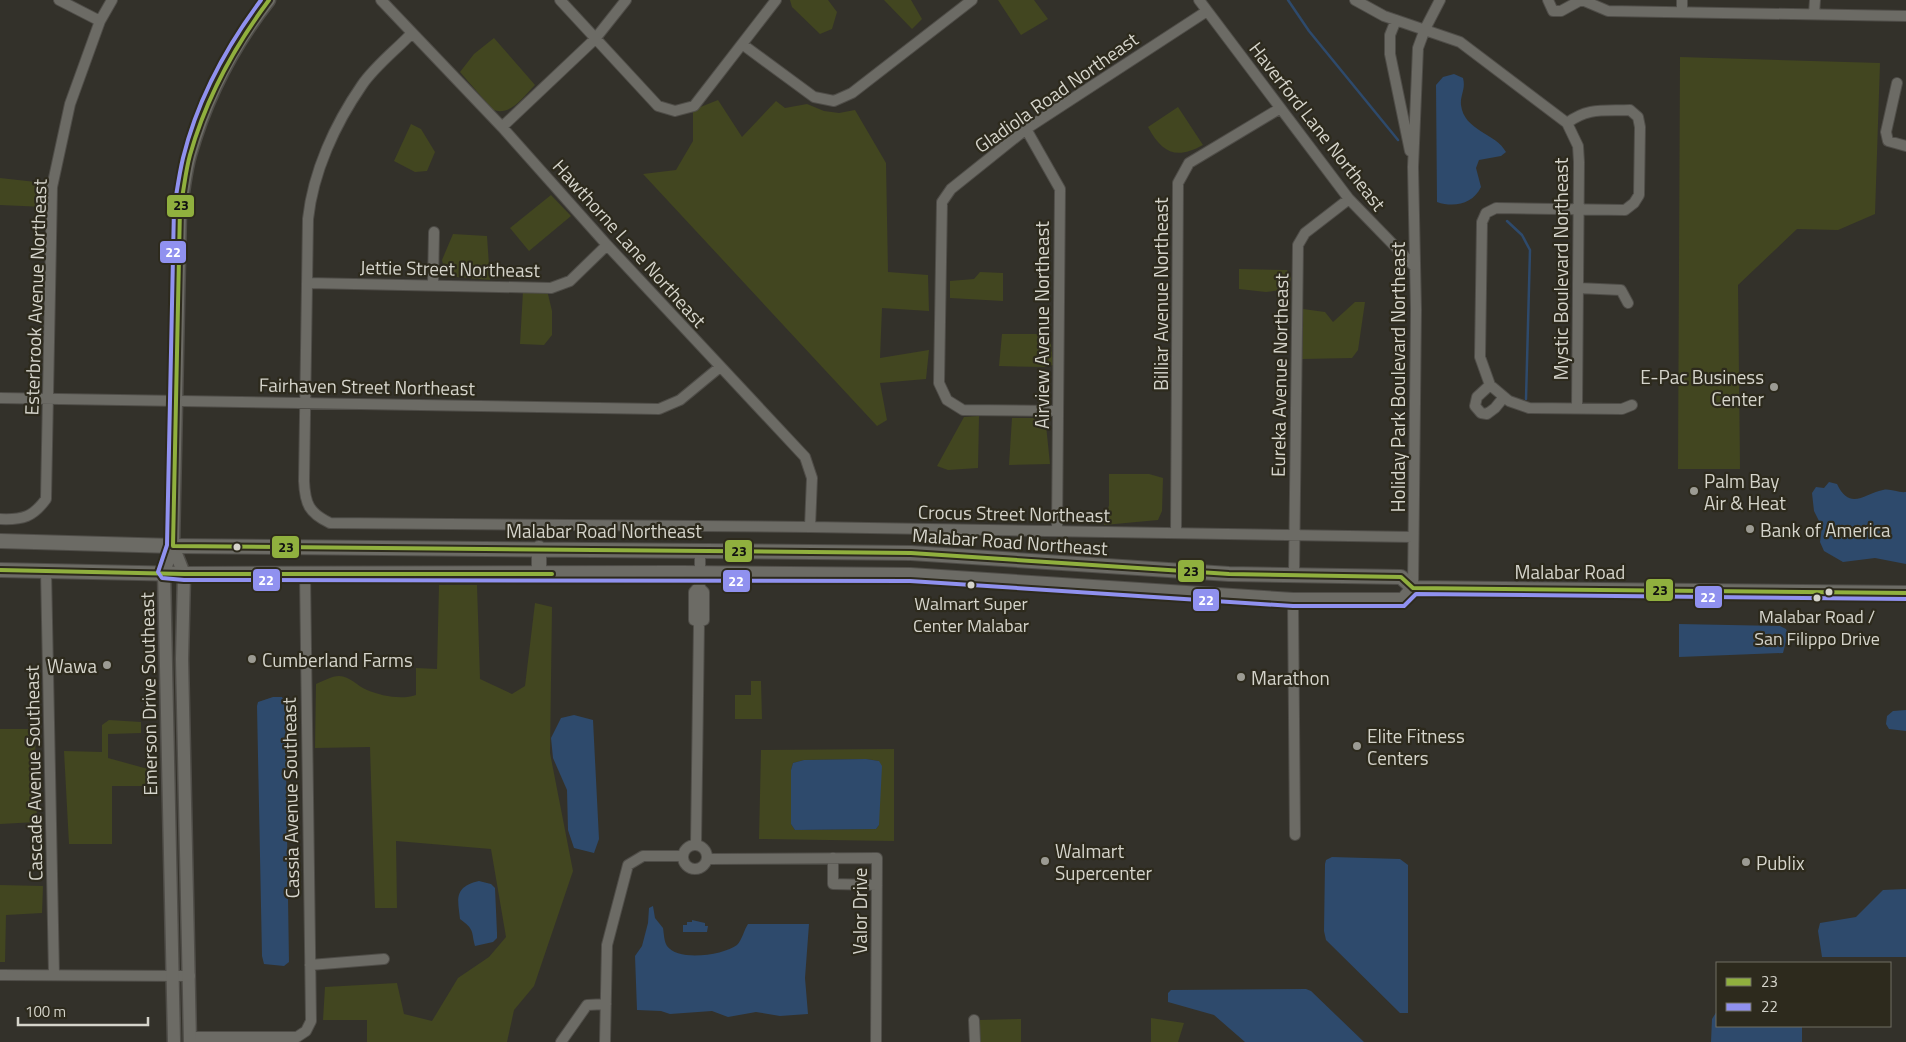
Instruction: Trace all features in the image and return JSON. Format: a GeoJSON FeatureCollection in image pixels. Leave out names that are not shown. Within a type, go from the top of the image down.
{"type":"FeatureCollection","features":[{"type":"Feature","properties":{"kind":"main road","name":"Malabar Road Northeast"},"geometry":{"type":"LineString","coordinates":[[0,541],[173,546],[700,549],[910,553],[1240,574],[1401,577],[1413,588]]}},
{"type":"Feature","properties":{"kind":"main road"},"geometry":{"type":"LineString","coordinates":[[539,548],[539,574]]}},
{"type":"Feature","properties":{"kind":"main road"},"geometry":{"type":"LineString","coordinates":[[0,570],[164,572],[184,574],[700,573],[910,575],[1293,600],[1403,600],[1413,588]]}},
{"type":"Feature","properties":{"kind":"main road"},"geometry":{"type":"LineString","coordinates":[[1205,595],[1219,584],[1240,574]]}},
{"type":"Feature","properties":{"kind":"main road","name":"Malabar Road"},"geometry":{"type":"LineString","coordinates":[[1413,588],[1906,593]]}},
{"type":"Feature","properties":{"kind":"street"},"geometry":{"type":"LineString","coordinates":[[59,0],[100,21]]}},
{"type":"Feature","properties":{"kind":"street","name":"Esterbrook Avenue Northeast"},"geometry":{"type":"LineString","coordinates":[[0,520],[18,520],[37,512],[46,499],[52,187],[70,104],[100,21],[112,0]]}},
{"type":"Feature","properties":{"kind":"street"},"geometry":{"type":"LineString","coordinates":[[173,546],[180,208],[190,157],[204,112],[222,71],[245,31],[269,0]]}},
{"type":"Feature","properties":{"kind":"street","name":"Hawthorne Lane Northeast"},"geometry":{"type":"LineString","coordinates":[[381,0],[502,127],[607,245],[805,457],[812,478],[810,527]]}},
{"type":"Feature","properties":{"kind":"street"},"geometry":{"type":"LineString","coordinates":[[560,0],[658,106],[675,111],[694,106],[776,0]]}},
{"type":"Feature","properties":{"kind":"street"},"geometry":{"type":"LineString","coordinates":[[502,127],[595,39],[626,0]]}},
{"type":"Feature","properties":{"kind":"street"},"geometry":{"type":"LineString","coordinates":[[742,44],[814,97],[834,101],[852,93],[972,0]]}},
{"type":"Feature","properties":{"kind":"street","name":"Haverford Lane Northeast"},"geometry":{"type":"LineString","coordinates":[[1199,0],[1279,109],[1349,199],[1415,267]]}},
{"type":"Feature","properties":{"kind":"street"},"geometry":{"type":"LineString","coordinates":[[1355,0],[1396,20],[1425,29]]}},
{"type":"Feature","properties":{"kind":"street","name":"Holiday Park Boulevard Northeast"},"geometry":{"type":"LineString","coordinates":[[1413,588],[1415,267],[1413,167],[1418,48],[1425,29],[1440,0]]}},
{"type":"Feature","properties":{"kind":"street"},"geometry":{"type":"LineString","coordinates":[[1548,0],[1553,11],[1561,10],[1581,0],[1608,11],[1906,16]]}},
{"type":"Feature","properties":{"kind":"street"},"geometry":{"type":"LineString","coordinates":[[1682,0],[1682,12]]}},
{"type":"Feature","properties":{"kind":"street"},"geometry":{"type":"LineString","coordinates":[[1814,0],[1814,14]]}},
{"type":"Feature","properties":{"kind":"street","name":"Gladiola Road Northeast"},"geometry":{"type":"LineString","coordinates":[[1058,411],[963,410],[947,400],[939,383],[942,202],[951,189],[1026,129],[1207,11]]}},
{"type":"Feature","properties":{"kind":"street","name":"Holiday Park Boulevard Northeast"},"geometry":{"type":"LineString","coordinates":[[1396,20],[1390,35],[1390,54],[1413,167]]}},
{"type":"Feature","properties":{"kind":"street","name":"Mystic Boulevard Northeast"},"geometry":{"type":"LineString","coordinates":[[1425,29],[1460,42],[1567,123],[1578,146],[1577,408]]}},
{"type":"Feature","properties":{"kind":"street"},"geometry":{"type":"LineString","coordinates":[[306,401],[308,219],[315,182],[336,129],[362,85],[412,33]]}},
{"type":"Feature","properties":{"kind":"street"},"geometry":{"type":"LineString","coordinates":[[1897,83],[1886,132],[1888,141],[1906,146]]}},
{"type":"Feature","properties":{"kind":"street","name":"Billiar Avenue Northeast"},"geometry":{"type":"LineString","coordinates":[[1176,532],[1178,183],[1190,163],[1279,109]]}},
{"type":"Feature","properties":{"kind":"street"},"geometry":{"type":"LineString","coordinates":[[1567,123],[1581,113],[1630,110],[1638,117],[1640,127],[1639,194],[1634,203],[1625,210],[1496,208],[1486,213],[1482,222],[1480,357],[1490,384],[1504,397],[1529,408],[1622,409],[1632,405]]}},
{"type":"Feature","properties":{"kind":"street","name":"Airview Avenue Northeast"},"geometry":{"type":"LineString","coordinates":[[1026,129],[1060,189],[1057,531]]}},
{"type":"Feature","properties":{"kind":"street","name":"Eureka Avenue Northeast"},"geometry":{"type":"LineString","coordinates":[[1294,575],[1298,245],[1306,233],[1349,199]]}},
{"type":"Feature","properties":{"kind":"street"},"geometry":{"type":"LineString","coordinates":[[433,284],[434,232]]}},
{"type":"Feature","properties":{"kind":"street","name":"Jettie Street Northeast"},"geometry":{"type":"LineString","coordinates":[[307,283],[433,284],[551,288],[570,282],[607,245]]}},
{"type":"Feature","properties":{"kind":"street"},"geometry":{"type":"LineString","coordinates":[[1578,288],[1621,290],[1628,303]]}},
{"type":"Feature","properties":{"kind":"street","name":"Fairhaven Street Northeast"},"geometry":{"type":"LineString","coordinates":[[0,398],[306,401],[659,409],[680,400],[720,367]]}},
{"type":"Feature","properties":{"kind":"street"},"geometry":{"type":"LineString","coordinates":[[1490,384],[1478,397],[1475,406],[1481,413],[1487,414],[1496,408],[1504,397]]}},
{"type":"Feature","properties":{"kind":"street","name":"Crocus Street Northeast"},"geometry":{"type":"LineString","coordinates":[[306,401],[305,493],[308,505],[316,516],[330,523],[810,527],[1413,537]]}},
{"type":"Feature","properties":{"kind":"street","name":"Emerson Drive Southeast"},"geometry":{"type":"LineString","coordinates":[[173,546],[164,572],[174,1042]]}},
{"type":"Feature","properties":{"kind":"street","name":"Emerson Drive Southeast"},"geometry":{"type":"LineString","coordinates":[[173,546],[184,574],[183,668],[190,1039]]}},
{"type":"Feature","properties":{"kind":"street"},"geometry":{"type":"LineString","coordinates":[[696,845],[699,622],[704,620],[704,592],[700,588],[700,549]]}},
{"type":"Feature","properties":{"kind":"street","name":"Cascade Avenue Southeast"},"geometry":{"type":"LineString","coordinates":[[46,570],[54,975]]}},
{"type":"Feature","properties":{"kind":"street","name":"Cassia Avenue Southeast"},"geometry":{"type":"LineString","coordinates":[[190,1039],[297,1036],[306,1031],[311,1020],[305,574]]}},
{"type":"Feature","properties":{"kind":"street"},"geometry":{"type":"LineString","coordinates":[[1293,600],[1295,835]]}},
{"type":"Feature","properties":{"kind":"street"},"geometry":{"type":"LineString","coordinates":[[683,856],[688,847],[696,845],[706,851],[707,859]]}},
{"type":"Feature","properties":{"kind":"street","name":"Valor Drive"},"geometry":{"type":"LineString","coordinates":[[605,1042],[607,945],[628,865],[643,856],[683,856],[686,864],[693,868],[700,867],[707,859],[877,858],[876,1042]]}},
{"type":"Feature","properties":{"kind":"street"},"geometry":{"type":"LineString","coordinates":[[833,858],[833,884],[876,885]]}},
{"type":"Feature","properties":{"kind":"street"},"geometry":{"type":"LineString","coordinates":[[310,965],[384,959]]}},
{"type":"Feature","properties":{"kind":"street"},"geometry":{"type":"LineString","coordinates":[[0,975],[190,976]]}},
{"type":"Feature","properties":{"kind":"street"},"geometry":{"type":"LineString","coordinates":[[561,1042],[587,1005],[606,1004]]}},
{"type":"Feature","properties":{"kind":"street"},"geometry":{"type":"LineString","coordinates":[[974,1020],[974,1042]]}},
{"type":"Feature","properties":{"kind":"green space"},"geometry":{"type":"Polygon","coordinates":[[[790,0],[828,0],[837,12],[832,29],[820,34],[792,7],[790,0]]]}},
{"type":"Feature","properties":{"kind":"green space"},"geometry":{"type":"Polygon","coordinates":[[[884,0],[911,0],[922,19],[912,29],[884,0]]]}},
{"type":"Feature","properties":{"kind":"green space"},"geometry":{"type":"Polygon","coordinates":[[[998,0],[1034,0],[1048,19],[1021,35],[998,0]]]}},
{"type":"Feature","properties":{"kind":"green space"},"geometry":{"type":"Polygon","coordinates":[[[494,38],[535,85],[511,108],[499,111],[493,110],[460,72],[474,54],[494,38]]]}},
{"type":"Feature","properties":{"kind":"green space"},"geometry":{"type":"Polygon","coordinates":[[[1680,57],[1880,63],[1875,214],[1838,230],[1797,229],[1738,285],[1740,469],[1678,469],[1680,57]]]}},
{"type":"Feature","properties":{"kind":"green space"},"geometry":{"type":"Polygon","coordinates":[[[718,100],[742,137],[776,101],[785,108],[807,104],[824,111],[839,113],[855,110],[886,163],[888,272],[928,275],[929,311],[882,308],[880,358],[929,350],[926,379],[880,383],[887,420],[877,426],[643,174],[676,170],[693,141],[693,110],[718,100]]]}},
{"type":"Feature","properties":{"kind":"green space"},"geometry":{"type":"Polygon","coordinates":[[[1178,107],[1203,145],[1193,150],[1177,153],[1164,148],[1148,127],[1178,107]]]}},
{"type":"Feature","properties":{"kind":"green space"},"geometry":{"type":"Polygon","coordinates":[[[411,124],[421,129],[435,152],[427,171],[415,172],[394,161],[411,124]]]}},
{"type":"Feature","properties":{"kind":"green space"},"geometry":{"type":"Polygon","coordinates":[[[0,178],[45,183],[45,207],[0,205],[0,178]]]}},
{"type":"Feature","properties":{"kind":"green space"},"geometry":{"type":"Polygon","coordinates":[[[551,195],[571,216],[529,251],[510,228],[551,195]]]}},
{"type":"Feature","properties":{"kind":"green space"},"geometry":{"type":"Polygon","coordinates":[[[453,234],[487,236],[490,280],[446,276],[442,260],[453,234]]]}},
{"type":"Feature","properties":{"kind":"green space"},"geometry":{"type":"Polygon","coordinates":[[[1239,269],[1287,270],[1291,278],[1288,289],[1266,292],[1239,289],[1239,269]]]}},
{"type":"Feature","properties":{"kind":"green space"},"geometry":{"type":"Polygon","coordinates":[[[980,272],[1003,273],[1003,301],[950,298],[950,281],[974,279],[980,272]]]}},
{"type":"Feature","properties":{"kind":"green space"},"geometry":{"type":"Polygon","coordinates":[[[547,290],[552,311],[552,335],[544,345],[520,344],[523,291],[547,290]]]}},
{"type":"Feature","properties":{"kind":"green space"},"geometry":{"type":"Polygon","coordinates":[[[1355,302],[1365,302],[1358,350],[1352,358],[1302,359],[1303,309],[1325,312],[1333,322],[1355,302]]]}},
{"type":"Feature","properties":{"kind":"green space"},"geometry":{"type":"Polygon","coordinates":[[[1002,334],[1050,334],[1053,365],[1044,367],[999,366],[1002,334]]]}},
{"type":"Feature","properties":{"kind":"green space"},"geometry":{"type":"Polygon","coordinates":[[[979,416],[978,468],[948,470],[937,466],[964,417],[979,416]]]}},
{"type":"Feature","properties":{"kind":"green space"},"geometry":{"type":"Polygon","coordinates":[[[1012,418],[1033,418],[1046,425],[1050,464],[1009,465],[1012,418]]]}},
{"type":"Feature","properties":{"kind":"green space"},"geometry":{"type":"Polygon","coordinates":[[[1109,474],[1149,474],[1163,478],[1162,511],[1158,520],[1104,525],[1109,505],[1109,474]]]}},
{"type":"Feature","properties":{"kind":"green space"},"geometry":{"type":"Polygon","coordinates":[[[439,585],[477,585],[480,679],[512,694],[525,686],[535,603],[552,607],[550,753],[573,871],[534,986],[514,1010],[507,1042],[367,1042],[367,1020],[323,1020],[325,987],[397,983],[404,1014],[432,1021],[458,978],[489,957],[506,937],[491,849],[396,841],[397,908],[375,908],[370,747],[315,748],[316,684],[333,677],[343,676],[363,688],[379,694],[392,697],[410,696],[416,695],[416,668],[437,669],[439,585]]]}},
{"type":"Feature","properties":{"kind":"green space"},"geometry":{"type":"Polygon","coordinates":[[[751,681],[761,681],[762,719],[735,719],[735,695],[751,695],[751,681]]]}},
{"type":"Feature","properties":{"kind":"green space"},"geometry":{"type":"Polygon","coordinates":[[[109,720],[141,722],[141,733],[108,734],[108,758],[148,769],[148,786],[112,786],[112,844],[69,844],[64,751],[102,752],[102,725],[109,720]]]}},
{"type":"Feature","properties":{"kind":"green space"},"geometry":{"type":"Polygon","coordinates":[[[0,729],[35,729],[37,822],[0,824],[0,729]]]}},
{"type":"Feature","properties":{"kind":"green space"},"geometry":{"type":"Polygon","coordinates":[[[894,749],[894,841],[759,839],[761,750],[894,749]],[[866,759],[804,760],[793,763],[791,770],[791,824],[795,830],[876,829],[879,825],[879,761],[866,759]]]}},
{"type":"Feature","properties":{"kind":"green space"},"geometry":{"type":"Polygon","coordinates":[[[0,885],[43,886],[42,913],[6,915],[5,962],[0,962],[0,885]]]}},
{"type":"Feature","properties":{"kind":"green space"},"geometry":{"type":"Polygon","coordinates":[[[1151,1018],[1184,1023],[1178,1042],[1151,1042],[1151,1018]]]}},
{"type":"Feature","properties":{"kind":"green space"},"geometry":{"type":"Polygon","coordinates":[[[1021,1019],[1021,1042],[979,1042],[979,1020],[1021,1019]]]}},
{"type":"Feature","properties":{"kind":"water"},"geometry":{"type":"Polygon","coordinates":[[[1454,74],[1463,78],[1464,85],[1461,105],[1463,114],[1468,121],[1495,140],[1506,152],[1501,156],[1479,160],[1476,168],[1481,187],[1478,193],[1468,201],[1450,205],[1437,202],[1436,85],[1443,77],[1454,74]]]}},
{"type":"Feature","properties":{"kind":"water"},"geometry":{"type":"Polygon","coordinates":[[[1829,482],[1837,484],[1847,497],[1852,499],[1858,499],[1886,490],[1906,492],[1906,564],[1875,558],[1843,562],[1824,551],[1820,542],[1822,527],[1814,511],[1812,493],[1816,487],[1824,488],[1829,482]]]}},
{"type":"Feature","properties":{"kind":"water"},"geometry":{"type":"Polygon","coordinates":[[[1679,624],[1780,626],[1786,629],[1788,634],[1783,653],[1679,657],[1679,624]]]}},
{"type":"Feature","properties":{"kind":"water"},"geometry":{"type":"Polygon","coordinates":[[[273,697],[282,697],[285,704],[289,962],[284,966],[264,964],[262,956],[257,706],[258,702],[273,697]]]}},
{"type":"Feature","properties":{"kind":"water"},"geometry":{"type":"Polygon","coordinates":[[[1906,710],[1906,731],[1889,729],[1886,724],[1887,716],[1893,711],[1906,710]]]}},
{"type":"Feature","properties":{"kind":"water"},"geometry":{"type":"Polygon","coordinates":[[[574,715],[593,720],[599,839],[594,853],[574,848],[568,830],[567,790],[553,758],[551,738],[561,718],[574,715]]]}},
{"type":"Feature","properties":{"kind":"water"},"geometry":{"type":"Polygon","coordinates":[[[866,759],[879,761],[882,766],[879,825],[876,829],[795,830],[791,824],[791,770],[793,763],[804,760],[866,759]]]}},
{"type":"Feature","properties":{"kind":"water"},"geometry":{"type":"Polygon","coordinates":[[[1332,857],[1400,859],[1408,865],[1408,1013],[1400,1013],[1326,940],[1324,931],[1325,864],[1326,860],[1332,857]]]}},
{"type":"Feature","properties":{"kind":"water"},"geometry":{"type":"Polygon","coordinates":[[[479,881],[491,884],[495,888],[497,938],[493,942],[475,946],[470,928],[460,919],[458,900],[461,891],[465,887],[479,881]]]}},
{"type":"Feature","properties":{"kind":"water"},"geometry":{"type":"Polygon","coordinates":[[[1906,889],[1906,957],[1822,957],[1818,931],[1820,923],[1856,917],[1883,890],[1906,889]]]}},
{"type":"Feature","properties":{"kind":"water"},"geometry":{"type":"Polygon","coordinates":[[[653,906],[655,918],[663,928],[667,946],[681,954],[712,954],[731,949],[739,943],[748,924],[809,924],[805,978],[808,1014],[780,1016],[756,1012],[728,1017],[712,1011],[670,1014],[661,1011],[637,1010],[635,956],[642,946],[648,923],[649,908],[653,906]]]}},
{"type":"Feature","properties":{"kind":"water"},"geometry":{"type":"Polygon","coordinates":[[[692,920],[705,923],[705,926],[708,926],[707,932],[683,932],[683,925],[687,925],[687,922],[692,922],[692,920]]]}},
{"type":"Feature","properties":{"kind":"water"},"geometry":{"type":"Polygon","coordinates":[[[1306,989],[1311,991],[1364,1042],[1245,1042],[1214,1015],[1168,1002],[1168,993],[1171,990],[1306,989]]]}},
{"type":"Feature","properties":{"kind":"water"},"geometry":{"type":"Polygon","coordinates":[[[1716,1013],[1716,1027],[1802,1027],[1802,1042],[1711,1042],[1712,1019],[1716,1013]]]}},
{"type":"Feature","properties":{"kind":"waterway"},"geometry":{"type":"LineString","coordinates":[[1288,0],[1309,31],[1398,140]]}},
{"type":"Feature","properties":{"kind":"waterway"},"geometry":{"type":"LineString","coordinates":[[1507,221],[1522,235],[1530,250],[1526,399]]}},
{"type":"Feature","properties":{"kind":"transit line","name":"22"},"geometry":{"type":"LineString","coordinates":[[261,0],[236,36],[214,75],[196,116],[183,158],[178,183],[174,208],[167,545],[158,572],[162,578],[184,580],[910,581],[1293,606],[1404,606],[1416,594],[1906,599]]}},
{"type":"Feature","properties":{"kind":"transit line","name":"23"},"geometry":{"type":"LineString","coordinates":[[269,0],[244,36],[222,74],[204,113],[190,155],[180,208],[173,546],[911,553],[1229,574],[1401,577],[1413,588]]}},
{"type":"Feature","properties":{"kind":"transit line","name":"23"},"geometry":{"type":"LineString","coordinates":[[0,570],[184,574],[552,574]]}},
{"type":"Feature","properties":{"kind":"transit line","name":"23"},"geometry":{"type":"LineString","coordinates":[[1413,588],[1906,593]]}},
{"type":"Feature","properties":{"kind":"place","name":"E-Pac Business Center"},"geometry":{"type":"Point","coordinates":[1774,387]}},
{"type":"Feature","properties":{"kind":"place","name":"Palm Bay Air & Heat"},"geometry":{"type":"Point","coordinates":[1694,491]}},
{"type":"Feature","properties":{"kind":"place","name":"Bank of America"},"geometry":{"type":"Point","coordinates":[1750,529]}},
{"type":"Feature","properties":{"kind":"place","name":"Walmart Super Center Malabar"},"geometry":{"type":"Point","coordinates":[971,585]}},
{"type":"Feature","properties":{"kind":"place","name":"Malabar Road / San Filippo Drive"},"geometry":{"type":"Point","coordinates":[1817,598]}},
{"type":"Feature","properties":{"kind":"place","name":"Cumberland Farms"},"geometry":{"type":"Point","coordinates":[252,659]}},
{"type":"Feature","properties":{"kind":"place","name":"Wawa"},"geometry":{"type":"Point","coordinates":[107,665]}},
{"type":"Feature","properties":{"kind":"place","name":"Marathon"},"geometry":{"type":"Point","coordinates":[1241,677]}},
{"type":"Feature","properties":{"kind":"place","name":"Elite Fitness Centers"},"geometry":{"type":"Point","coordinates":[1357,746]}},
{"type":"Feature","properties":{"kind":"place","name":"Walmart Supercenter"},"geometry":{"type":"Point","coordinates":[1045,861]}},
{"type":"Feature","properties":{"kind":"place","name":"Publix"},"geometry":{"type":"Point","coordinates":[1746,862]}}]}
